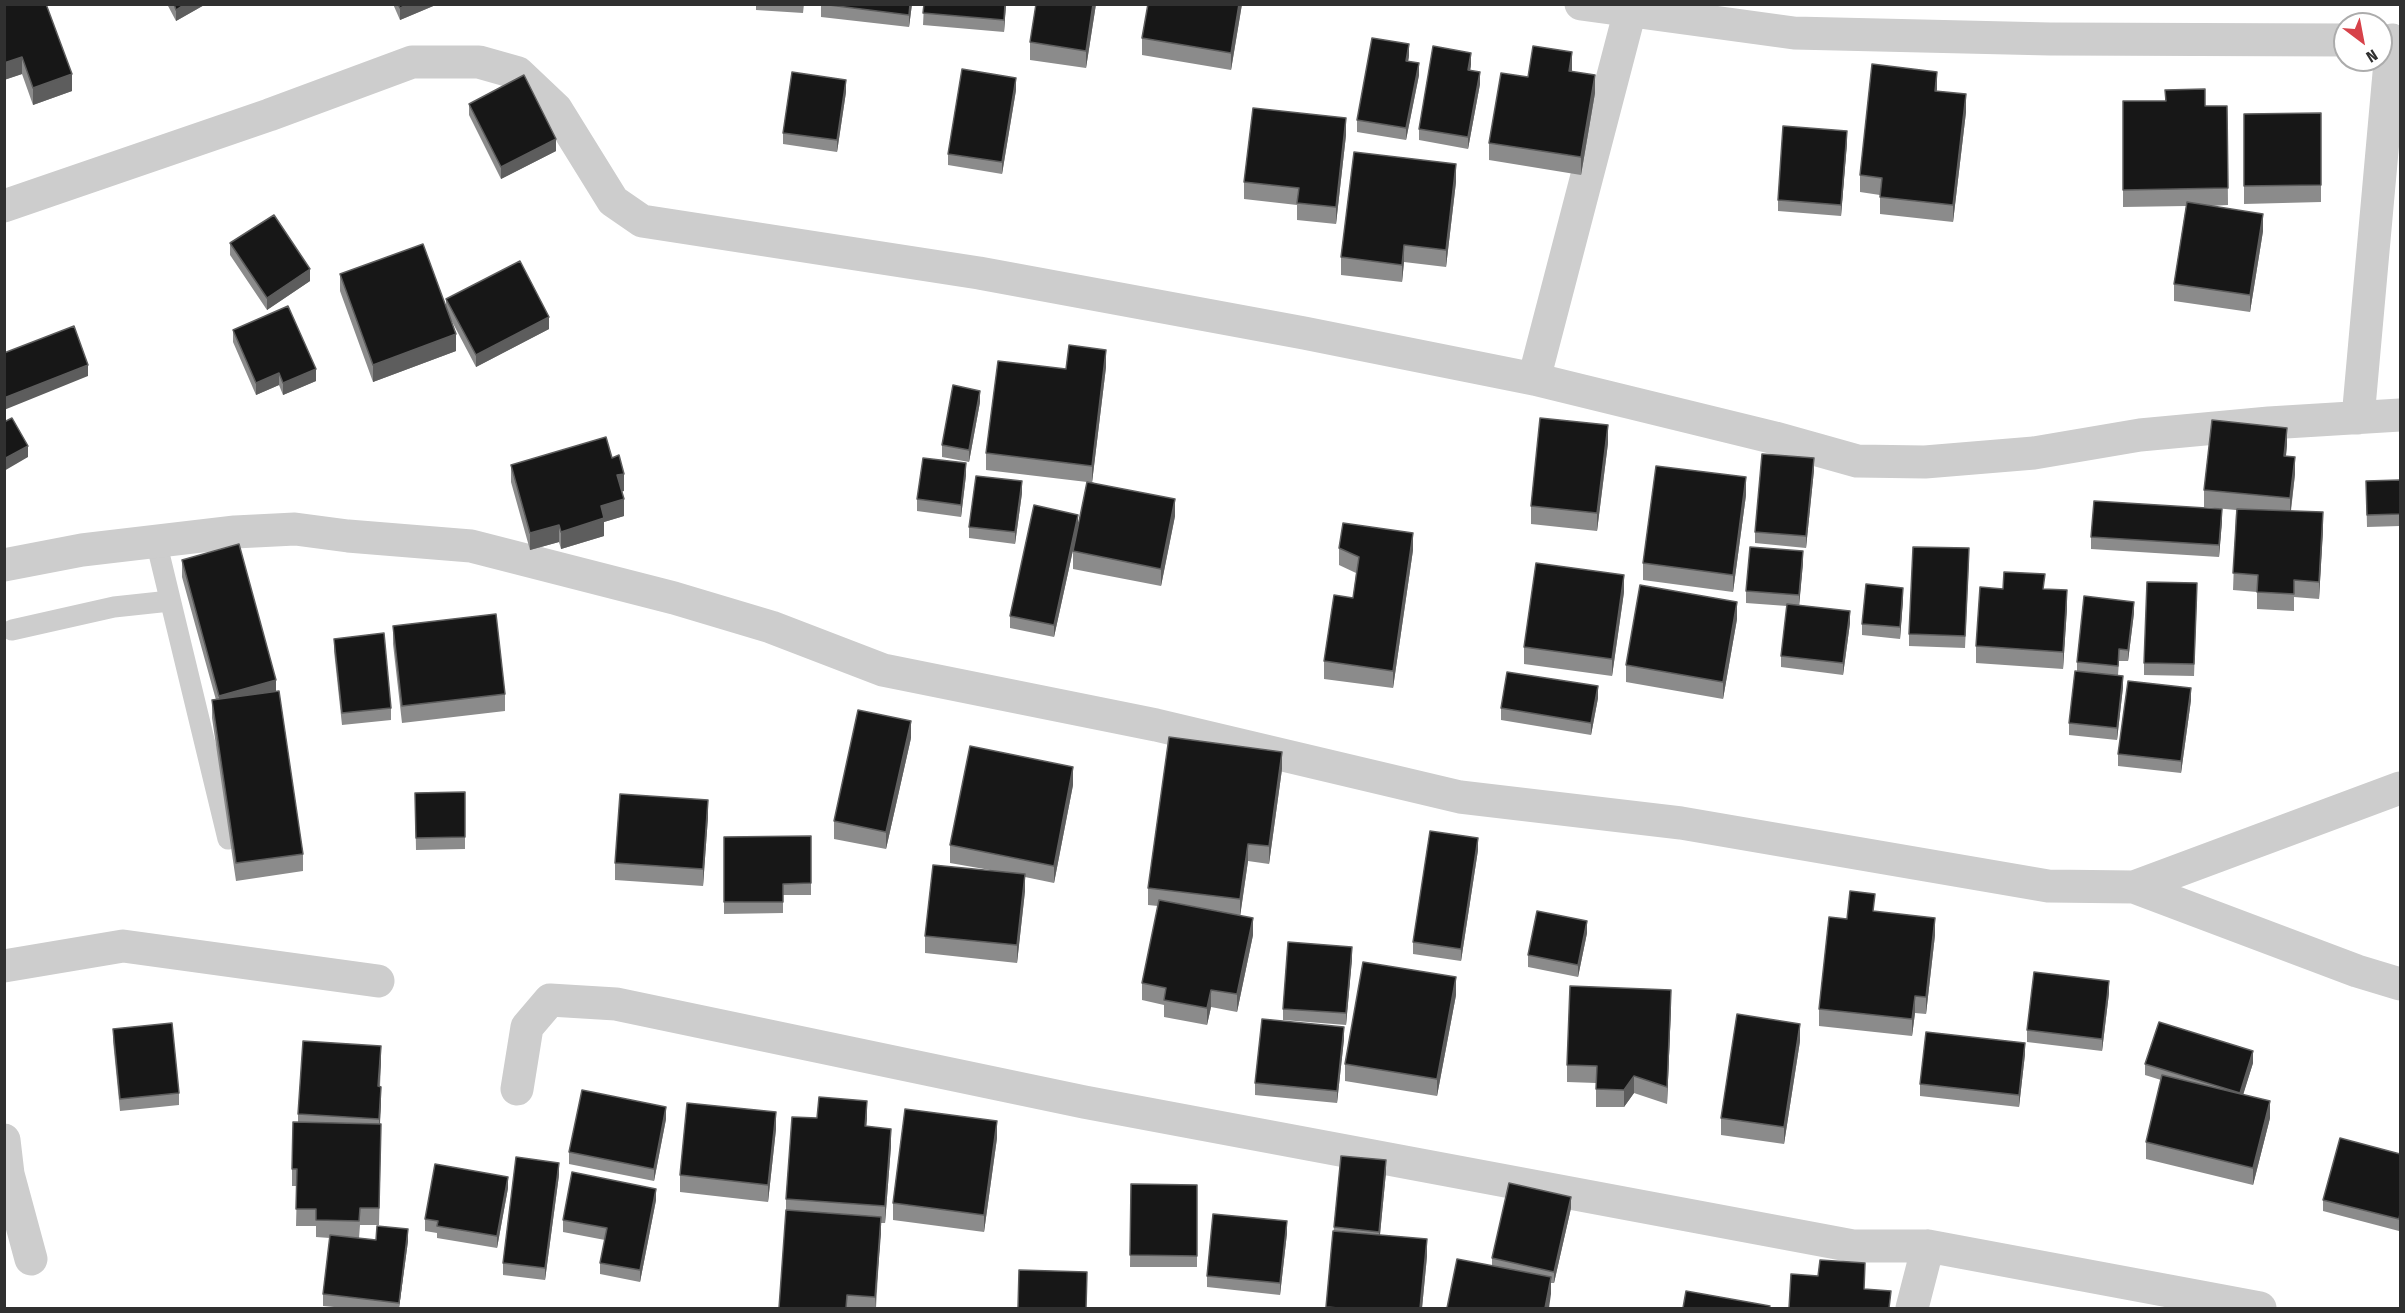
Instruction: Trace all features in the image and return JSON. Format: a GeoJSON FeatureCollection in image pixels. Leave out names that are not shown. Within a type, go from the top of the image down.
{"type":"FeatureCollection","features":[{"type":"Feature","properties":{"kind":"street"},"geometry":{"type":"LineString","coordinates":[[1581,4],[1794,33],[2050,39],[2333,40]]}},
{"type":"Feature","properties":{"kind":"street"},"geometry":{"type":"LineString","coordinates":[[1534,380],[1630,11]]}},
{"type":"Feature","properties":{"kind":"street"},"geometry":{"type":"LineString","coordinates":[[4,206],[268,115],[412,62],[479,62],[518,73],[556,109],[613,201],[642,220],[979,273],[1304,333],[1534,380],[1775,438],[1857,461],[1925,462],[2023,454],[2140,435],[2269,423],[2400,416]]}},
{"type":"Feature","properties":{"kind":"street"},"geometry":{"type":"LineString","coordinates":[[2358,418],[2388,72]]}},
{"type":"Feature","properties":{"kind":"street"},"geometry":{"type":"LineString","coordinates":[[4,565],[82,550],[235,532],[295,529],[348,536],[471,546],[660,594],[771,627],[883,670],[1156,725],[1460,797],[1681,823],[2048,886],[2134,887],[2357,971],[2400,984]]}},
{"type":"Feature","properties":{"kind":"street"},"geometry":{"type":"LineString","coordinates":[[2134,887],[2400,788]]}},
{"type":"Feature","properties":{"kind":"street"},"geometry":{"type":"LineString","coordinates":[[4,966],[123,946],[378,981]]}},
{"type":"Feature","properties":{"kind":"street"},"geometry":{"type":"LineString","coordinates":[[517,1089],[527,1027],[550,1000],[616,1005],[1084,1102],[1853,1246],[1928,1246],[2260,1308]]}},
{"type":"Feature","properties":{"kind":"street"},"geometry":{"type":"LineString","coordinates":[[4,1140],[8,1174],[31,1259]]}},
{"type":"Feature","properties":{"kind":"street"},"geometry":{"type":"LineString","coordinates":[[1912,1308],[1928,1246]]}},
{"type":"Feature","properties":{"kind":"lane"},"geometry":{"type":"LineString","coordinates":[[156,541],[228,839]]}},
{"type":"Feature","properties":{"kind":"lane"},"geometry":{"type":"LineString","coordinates":[[12,630],[114,607],[170,601]]}},
{"type":"Feature","properties":{"kind":"building"},"geometry":{"type":"Polygon","coordinates":[[[4,4],[46,4],[72,74],[33,88],[22,57],[4,63],[4,4]]]}},
{"type":"Feature","properties":{"kind":"building"},"geometry":{"type":"Polygon","coordinates":[[[174,4],[185,4],[176,10],[174,4]]]}},
{"type":"Feature","properties":{"kind":"building"},"geometry":{"type":"Polygon","coordinates":[[[821,4],[910,4],[909,15],[821,4]]]}},
{"type":"Feature","properties":{"kind":"building"},"geometry":{"type":"Polygon","coordinates":[[[924,4],[1005,4],[1004,20],[923,13],[924,4]]]}},
{"type":"Feature","properties":{"kind":"building"},"geometry":{"type":"Polygon","coordinates":[[[1036,4],[1093,4],[1086,51],[1030,42],[1036,4]]]}},
{"type":"Feature","properties":{"kind":"building"},"geometry":{"type":"Polygon","coordinates":[[[1148,4],[1239,4],[1231,53],[1142,38],[1148,4]]]}},
{"type":"Feature","properties":{"kind":"building"},"geometry":{"type":"Polygon","coordinates":[[[1372,38],[1409,44],[1406,61],[1419,63],[1406,128],[1357,120],[1372,38]]]}},
{"type":"Feature","properties":{"kind":"building"},"geometry":{"type":"Polygon","coordinates":[[[1433,46],[1471,53],[1468,70],[1480,72],[1468,137],[1419,129],[1433,46]]]}},
{"type":"Feature","properties":{"kind":"building"},"geometry":{"type":"Polygon","coordinates":[[[1533,46],[1572,52],[1569,71],[1595,75],[1581,157],[1489,143],[1501,73],[1528,77],[1533,46]]]}},
{"type":"Feature","properties":{"kind":"building"},"geometry":{"type":"Polygon","coordinates":[[[1872,64],[1937,72],[1935,91],[1966,94],[1953,205],[1880,197],[1882,178],[1860,175],[1872,64]]]}},
{"type":"Feature","properties":{"kind":"building"},"geometry":{"type":"Polygon","coordinates":[[[962,69],[1016,78],[1002,162],[948,154],[962,69]]]}},
{"type":"Feature","properties":{"kind":"building"},"geometry":{"type":"Polygon","coordinates":[[[792,72],[846,80],[837,140],[783,133],[792,72]]]}},
{"type":"Feature","properties":{"kind":"building"},"geometry":{"type":"Polygon","coordinates":[[[524,75],[556,139],[501,167],[469,104],[524,75]]]}},
{"type":"Feature","properties":{"kind":"building"},"geometry":{"type":"Polygon","coordinates":[[[2205,89],[2205,106],[2227,106],[2228,188],[2123,190],[2123,101],[2166,101],[2165,90],[2205,89]]]}},
{"type":"Feature","properties":{"kind":"building"},"geometry":{"type":"Polygon","coordinates":[[[1253,108],[1346,118],[1336,207],[1297,203],[1299,188],[1244,182],[1253,108]]]}},
{"type":"Feature","properties":{"kind":"building"},"geometry":{"type":"Polygon","coordinates":[[[2321,113],[2321,185],[2244,186],[2244,114],[2321,113]]]}},
{"type":"Feature","properties":{"kind":"building"},"geometry":{"type":"Polygon","coordinates":[[[1783,126],[1847,131],[1841,205],[1778,200],[1783,126]]]}},
{"type":"Feature","properties":{"kind":"building"},"geometry":{"type":"Polygon","coordinates":[[[1354,152],[1456,164],[1446,250],[1404,245],[1402,265],[1341,257],[1354,152]]]}},
{"type":"Feature","properties":{"kind":"building"},"geometry":{"type":"Polygon","coordinates":[[[2187,202],[2263,214],[2250,295],[2174,284],[2187,202]]]}},
{"type":"Feature","properties":{"kind":"building"},"geometry":{"type":"Polygon","coordinates":[[[274,215],[310,269],[267,298],[230,243],[274,215]]]}},
{"type":"Feature","properties":{"kind":"building"},"geometry":{"type":"Polygon","coordinates":[[[423,244],[456,334],[373,365],[340,274],[423,244]]]}},
{"type":"Feature","properties":{"kind":"building"},"geometry":{"type":"Polygon","coordinates":[[[520,261],[549,317],[476,355],[446,299],[520,261]]]}},
{"type":"Feature","properties":{"kind":"building"},"geometry":{"type":"Polygon","coordinates":[[[288,306],[316,369],[283,383],[279,373],[256,383],[233,330],[288,306]]]}},
{"type":"Feature","properties":{"kind":"building"},"geometry":{"type":"Polygon","coordinates":[[[74,326],[88,365],[4,398],[4,353],[74,326]]]}},
{"type":"Feature","properties":{"kind":"building"},"geometry":{"type":"Polygon","coordinates":[[[1069,345],[1106,350],[1092,466],[986,453],[998,361],[1066,369],[1069,345]]]}},
{"type":"Feature","properties":{"kind":"building"},"geometry":{"type":"Polygon","coordinates":[[[953,385],[980,391],[969,450],[942,445],[953,385]]]}},
{"type":"Feature","properties":{"kind":"building"},"geometry":{"type":"Polygon","coordinates":[[[12,418],[28,446],[4,459],[4,422],[12,418]]]}},
{"type":"Feature","properties":{"kind":"building"},"geometry":{"type":"Polygon","coordinates":[[[1540,418],[1608,425],[1597,513],[1531,506],[1540,418]]]}},
{"type":"Feature","properties":{"kind":"building"},"geometry":{"type":"Polygon","coordinates":[[[2212,420],[2287,428],[2284,456],[2295,457],[2290,498],[2204,490],[2212,420]]]}},
{"type":"Feature","properties":{"kind":"building"},"geometry":{"type":"Polygon","coordinates":[[[606,437],[612,458],[619,455],[624,474],[617,475],[624,499],[601,506],[604,518],[561,532],[559,525],[530,533],[511,465],[606,437]]]}},
{"type":"Feature","properties":{"kind":"building"},"geometry":{"type":"Polygon","coordinates":[[[1762,454],[1814,458],[1806,536],[1755,532],[1762,454]]]}},
{"type":"Feature","properties":{"kind":"building"},"geometry":{"type":"Polygon","coordinates":[[[923,458],[966,463],[961,505],[917,499],[923,458]]]}},
{"type":"Feature","properties":{"kind":"building"},"geometry":{"type":"Polygon","coordinates":[[[1656,466],[1746,477],[1733,575],[1643,563],[1656,466]]]}},
{"type":"Feature","properties":{"kind":"building"},"geometry":{"type":"Polygon","coordinates":[[[976,476],[1022,481],[1015,532],[969,527],[976,476]]]}},
{"type":"Feature","properties":{"kind":"building"},"geometry":{"type":"Polygon","coordinates":[[[2400,480],[2400,514],[2367,515],[2366,481],[2400,480]]]}},
{"type":"Feature","properties":{"kind":"building"},"geometry":{"type":"Polygon","coordinates":[[[1087,482],[1175,499],[1161,569],[1073,551],[1087,482]]]}},
{"type":"Feature","properties":{"kind":"building"},"geometry":{"type":"Polygon","coordinates":[[[2094,501],[2222,509],[2219,545],[2091,537],[2094,501]]]}},
{"type":"Feature","properties":{"kind":"building"},"geometry":{"type":"Polygon","coordinates":[[[1034,505],[1078,515],[1054,625],[1010,616],[1034,505]]]}},
{"type":"Feature","properties":{"kind":"building"},"geometry":{"type":"Polygon","coordinates":[[[2237,509],[2323,512],[2319,582],[2294,580],[2294,594],[2257,592],[2258,575],[2233,573],[2237,509]]]}},
{"type":"Feature","properties":{"kind":"building"},"geometry":{"type":"Polygon","coordinates":[[[1343,523],[1413,533],[1393,671],[1324,661],[1334,595],[1353,598],[1359,557],[1339,548],[1343,523]]]}},
{"type":"Feature","properties":{"kind":"building"},"geometry":{"type":"Polygon","coordinates":[[[239,544],[276,680],[219,696],[182,560],[239,544]]]}},
{"type":"Feature","properties":{"kind":"building"},"geometry":{"type":"Polygon","coordinates":[[[1750,547],[1803,551],[1799,595],[1746,591],[1750,547]]]}},
{"type":"Feature","properties":{"kind":"building"},"geometry":{"type":"Polygon","coordinates":[[[1913,547],[1969,548],[1965,636],[1909,634],[1913,547]]]}},
{"type":"Feature","properties":{"kind":"building"},"geometry":{"type":"Polygon","coordinates":[[[1536,563],[1624,575],[1612,659],[1524,647],[1536,563]]]}},
{"type":"Feature","properties":{"kind":"building"},"geometry":{"type":"Polygon","coordinates":[[[2004,572],[2045,574],[2043,589],[2067,590],[2063,652],[1976,646],[1980,587],[2003,589],[2004,572]]]}},
{"type":"Feature","properties":{"kind":"building"},"geometry":{"type":"Polygon","coordinates":[[[2147,582],[2197,583],[2194,664],[2144,663],[2147,582]]]}},
{"type":"Feature","properties":{"kind":"building"},"geometry":{"type":"Polygon","coordinates":[[[1866,584],[1903,588],[1900,627],[1862,624],[1866,584]]]}},
{"type":"Feature","properties":{"kind":"building"},"geometry":{"type":"Polygon","coordinates":[[[1640,585],[1737,602],[1723,682],[1626,665],[1640,585]]]}},
{"type":"Feature","properties":{"kind":"building"},"geometry":{"type":"Polygon","coordinates":[[[2084,596],[2134,602],[2128,650],[2119,649],[2118,666],[2077,662],[2084,596]]]}},
{"type":"Feature","properties":{"kind":"building"},"geometry":{"type":"Polygon","coordinates":[[[1787,604],[1850,611],[1843,663],[1781,656],[1787,604]]]}},
{"type":"Feature","properties":{"kind":"building"},"geometry":{"type":"Polygon","coordinates":[[[496,614],[505,694],[402,706],[393,626],[496,614]]]}},
{"type":"Feature","properties":{"kind":"building"},"geometry":{"type":"Polygon","coordinates":[[[384,633],[391,708],[342,713],[334,639],[384,633]]]}},
{"type":"Feature","properties":{"kind":"building"},"geometry":{"type":"Polygon","coordinates":[[[2075,671],[2123,676],[2117,728],[2069,723],[2075,671]]]}},
{"type":"Feature","properties":{"kind":"building"},"geometry":{"type":"Polygon","coordinates":[[[1507,672],[1598,686],[1591,723],[1501,708],[1507,672]]]}},
{"type":"Feature","properties":{"kind":"building"},"geometry":{"type":"Polygon","coordinates":[[[2128,681],[2191,688],[2181,761],[2118,754],[2128,681]]]}},
{"type":"Feature","properties":{"kind":"building"},"geometry":{"type":"Polygon","coordinates":[[[279,691],[303,854],[236,863],[212,700],[279,691]]]}},
{"type":"Feature","properties":{"kind":"building"},"geometry":{"type":"Polygon","coordinates":[[[858,710],[911,721],[886,832],[834,821],[858,710]]]}},
{"type":"Feature","properties":{"kind":"building"},"geometry":{"type":"Polygon","coordinates":[[[1169,737],[1282,752],[1269,846],[1248,844],[1240,899],[1148,888],[1169,737]]]}},
{"type":"Feature","properties":{"kind":"building"},"geometry":{"type":"Polygon","coordinates":[[[970,746],[1073,767],[1054,866],[950,845],[970,746]]]}},
{"type":"Feature","properties":{"kind":"building"},"geometry":{"type":"Polygon","coordinates":[[[465,792],[465,837],[416,838],[415,793],[465,792]]]}},
{"type":"Feature","properties":{"kind":"building"},"geometry":{"type":"Polygon","coordinates":[[[620,794],[708,800],[703,869],[615,863],[620,794]]]}},
{"type":"Feature","properties":{"kind":"building"},"geometry":{"type":"Polygon","coordinates":[[[1430,831],[1478,838],[1461,949],[1413,942],[1430,831]]]}},
{"type":"Feature","properties":{"kind":"building"},"geometry":{"type":"Polygon","coordinates":[[[811,836],[811,883],[783,884],[783,902],[724,902],[724,837],[811,836]]]}},
{"type":"Feature","properties":{"kind":"building"},"geometry":{"type":"Polygon","coordinates":[[[933,865],[1025,874],[1017,945],[925,936],[933,865]]]}},
{"type":"Feature","properties":{"kind":"building"},"geometry":{"type":"Polygon","coordinates":[[[1850,891],[1875,894],[1873,911],[1935,918],[1926,997],[1915,996],[1912,1019],[1819,1009],[1829,917],[1847,919],[1850,891]]]}},
{"type":"Feature","properties":{"kind":"building"},"geometry":{"type":"Polygon","coordinates":[[[1159,900],[1253,918],[1237,994],[1211,990],[1207,1008],[1164,1000],[1166,988],[1142,983],[1159,900]]]}},
{"type":"Feature","properties":{"kind":"building"},"geometry":{"type":"Polygon","coordinates":[[[1537,911],[1587,921],[1578,965],[1528,955],[1537,911]]]}},
{"type":"Feature","properties":{"kind":"building"},"geometry":{"type":"Polygon","coordinates":[[[1288,942],[1352,947],[1346,1013],[1283,1009],[1288,942]]]}},
{"type":"Feature","properties":{"kind":"building"},"geometry":{"type":"Polygon","coordinates":[[[1363,962],[1456,977],[1437,1079],[1345,1064],[1363,962]]]}},
{"type":"Feature","properties":{"kind":"building"},"geometry":{"type":"Polygon","coordinates":[[[2034,972],[2109,981],[2102,1039],[2027,1030],[2034,972]]]}},
{"type":"Feature","properties":{"kind":"building"},"geometry":{"type":"Polygon","coordinates":[[[1570,986],[1671,990],[1667,1087],[1634,1076],[1624,1090],[1596,1089],[1597,1066],[1567,1065],[1570,986]]]}},
{"type":"Feature","properties":{"kind":"building"},"geometry":{"type":"Polygon","coordinates":[[[1737,1014],[1800,1024],[1784,1127],[1721,1118],[1737,1014]]]}},
{"type":"Feature","properties":{"kind":"building"},"geometry":{"type":"Polygon","coordinates":[[[1262,1019],[1344,1027],[1337,1091],[1255,1083],[1262,1019]]]}},
{"type":"Feature","properties":{"kind":"building"},"geometry":{"type":"Polygon","coordinates":[[[2159,1022],[2253,1051],[2240,1093],[2145,1064],[2159,1022]]]}},
{"type":"Feature","properties":{"kind":"building"},"geometry":{"type":"Polygon","coordinates":[[[172,1023],[179,1093],[120,1099],[113,1029],[172,1023]]]}},
{"type":"Feature","properties":{"kind":"building"},"geometry":{"type":"Polygon","coordinates":[[[1926,1032],[2025,1043],[2019,1095],[1920,1084],[1926,1032]]]}},
{"type":"Feature","properties":{"kind":"building"},"geometry":{"type":"Polygon","coordinates":[[[303,1041],[381,1046],[378,1086],[381,1087],[379,1119],[298,1114],[303,1041]]]}},
{"type":"Feature","properties":{"kind":"building"},"geometry":{"type":"Polygon","coordinates":[[[2162,1075],[2270,1101],[2253,1168],[2146,1142],[2162,1075]]]}},
{"type":"Feature","properties":{"kind":"building"},"geometry":{"type":"Polygon","coordinates":[[[582,1090],[666,1107],[654,1169],[569,1152],[582,1090]]]}},
{"type":"Feature","properties":{"kind":"building"},"geometry":{"type":"Polygon","coordinates":[[[819,1097],[867,1101],[865,1126],[891,1129],[885,1206],[786,1199],[792,1117],[817,1118],[819,1097]]]}},
{"type":"Feature","properties":{"kind":"building"},"geometry":{"type":"Polygon","coordinates":[[[687,1103],[776,1112],[768,1185],[680,1175],[687,1103]]]}},
{"type":"Feature","properties":{"kind":"building"},"geometry":{"type":"Polygon","coordinates":[[[905,1109],[997,1121],[984,1215],[893,1203],[905,1109]]]}},
{"type":"Feature","properties":{"kind":"building"},"geometry":{"type":"Polygon","coordinates":[[[293,1122],[381,1124],[379,1208],[360,1208],[359,1221],[316,1220],[316,1209],[296,1209],[297,1169],[292,1169],[293,1122]]]}},
{"type":"Feature","properties":{"kind":"building"},"geometry":{"type":"Polygon","coordinates":[[[2340,1138],[2400,1154],[2399,1219],[2323,1200],[2340,1138]]]}},
{"type":"Feature","properties":{"kind":"building"},"geometry":{"type":"Polygon","coordinates":[[[1341,1156],[1386,1160],[1379,1232],[1334,1227],[1341,1156]]]}},
{"type":"Feature","properties":{"kind":"building"},"geometry":{"type":"Polygon","coordinates":[[[516,1157],[559,1163],[545,1268],[503,1263],[516,1157]]]}},
{"type":"Feature","properties":{"kind":"building"},"geometry":{"type":"Polygon","coordinates":[[[435,1164],[508,1177],[497,1236],[437,1226],[438,1221],[425,1219],[435,1164]]]}},
{"type":"Feature","properties":{"kind":"building"},"geometry":{"type":"Polygon","coordinates":[[[572,1172],[656,1189],[640,1270],[600,1263],[607,1228],[563,1220],[572,1172]]]}},
{"type":"Feature","properties":{"kind":"building"},"geometry":{"type":"Polygon","coordinates":[[[1509,1183],[1571,1197],[1554,1272],[1492,1258],[1509,1183]]]}},
{"type":"Feature","properties":{"kind":"building"},"geometry":{"type":"Polygon","coordinates":[[[1131,1184],[1197,1185],[1197,1256],[1130,1255],[1131,1184]]]}},
{"type":"Feature","properties":{"kind":"building"},"geometry":{"type":"Polygon","coordinates":[[[786,1210],[881,1217],[875,1297],[847,1295],[846,1308],[779,1308],[786,1210]]]}},
{"type":"Feature","properties":{"kind":"building"},"geometry":{"type":"Polygon","coordinates":[[[1213,1214],[1287,1221],[1280,1283],[1207,1276],[1213,1214]]]}},
{"type":"Feature","properties":{"kind":"building"},"geometry":{"type":"Polygon","coordinates":[[[377,1226],[408,1229],[399,1303],[323,1294],[330,1235],[376,1240],[377,1226]]]}},
{"type":"Feature","properties":{"kind":"building"},"geometry":{"type":"Polygon","coordinates":[[[1333,1231],[1427,1239],[1420,1308],[1326,1307],[1333,1231]]]}},
{"type":"Feature","properties":{"kind":"building"},"geometry":{"type":"Polygon","coordinates":[[[1457,1259],[1551,1277],[1545,1308],[1447,1308],[1457,1259]]]}},
{"type":"Feature","properties":{"kind":"building"},"geometry":{"type":"Polygon","coordinates":[[[1820,1260],[1865,1263],[1864,1289],[1891,1291],[1889,1308],[1789,1308],[1791,1274],[1818,1276],[1820,1260]]]}},
{"type":"Feature","properties":{"kind":"building"},"geometry":{"type":"Polygon","coordinates":[[[1019,1270],[1087,1272],[1086,1308],[1018,1308],[1019,1270]]]}},
{"type":"Feature","properties":{"kind":"building"},"geometry":{"type":"Polygon","coordinates":[[[1686,1291],[1770,1306],[1769,1308],[1683,1308],[1686,1291]]]}}]}
